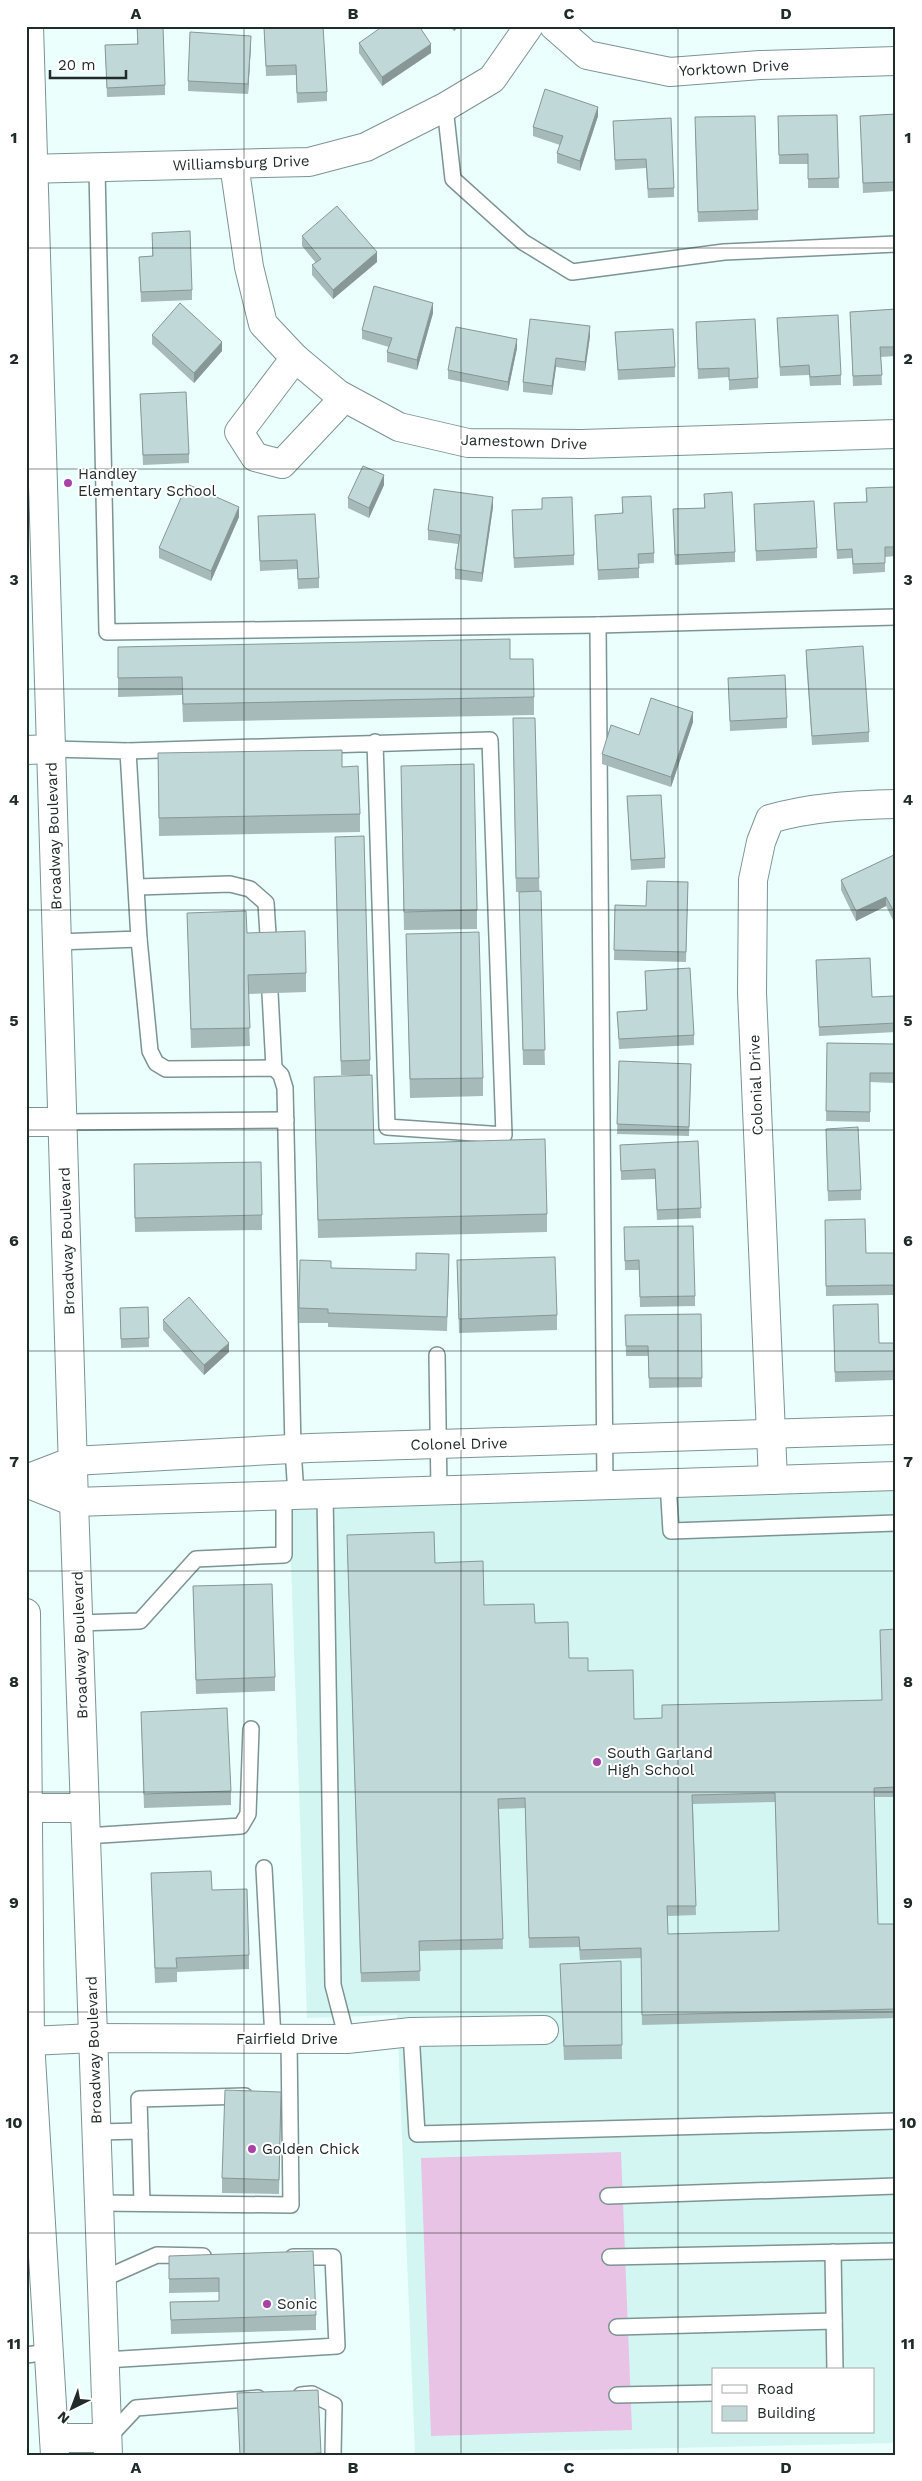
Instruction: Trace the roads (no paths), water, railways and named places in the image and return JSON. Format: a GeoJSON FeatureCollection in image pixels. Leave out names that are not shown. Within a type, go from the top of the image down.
{"type":"FeatureCollection","features":[{"type":"Feature","properties":{"kind":"street","name":"Broadway Boulevard"},"geometry":{"type":"LineString","coordinates":[[29,26],[39,749],[57,942],[74,1502],[105,2360],[111,2449]]}},
{"type":"Feature","properties":{"kind":"street","name":"Williamsburg Drive"},"geometry":{"type":"LineString","coordinates":[[30,169],[309,162],[366,148],[445,108],[492,79],[529,26]]}},
{"type":"Feature","properties":{"kind":"street","name":"Yorktown Drive"},"geometry":{"type":"LineString","coordinates":[[554,26],[587,54],[670,72],[760,65],[896,61]]}},
{"type":"Feature","properties":{"kind":"street","name":"Jamestown Drive"},"geometry":{"type":"LineString","coordinates":[[234,164],[249,267],[263,324],[295,358],[344,398],[399,428],[468,443],[582,444],[896,434]]}},
{"type":"Feature","properties":{"kind":"street"},"geometry":{"type":"LineString","coordinates":[[295,358],[239,432],[256,457],[282,464],[344,398]]}},
{"type":"Feature","properties":{"kind":"street","name":"Colonial Drive"},"geometry":{"type":"LineString","coordinates":[[773,1480],[752,993],[752,880],[760,842],[770,819],[793,812],[849,805],[896,804]]}},
{"type":"Feature","properties":{"kind":"street"},"geometry":{"type":"LineString","coordinates":[[26,1122],[63,1122]]}},
{"type":"Feature","properties":{"kind":"street","name":"Colonel Drive"},"geometry":{"type":"LineString","coordinates":[[26,1479],[73,1461],[293,1449],[896,1430]]}},
{"type":"Feature","properties":{"kind":"street"},"geometry":{"type":"LineString","coordinates":[[26,1483],[74,1502],[896,1476]]}},
{"type":"Feature","properties":{"kind":"street"},"geometry":{"type":"LineString","coordinates":[[26,1614],[28,2041],[38,2354],[54,2446],[111,2449]]}},
{"type":"Feature","properties":{"kind":"street"},"geometry":{"type":"LineString","coordinates":[[27,1808],[86,1808]]}},
{"type":"Feature","properties":{"kind":"street","name":"Fairfield Drive"},"geometry":{"type":"LineString","coordinates":[[28,2041],[94,2038],[346,2039],[411,2032],[544,2030]]}},
{"type":"Feature","properties":{"kind":"lane"},"geometry":{"type":"LineString","coordinates":[[445,108],[453,179],[523,242],[572,272],[724,252],[896,244]]}},
{"type":"Feature","properties":{"kind":"lane"},"geometry":{"type":"LineString","coordinates":[[97,168],[107,632],[896,617]]}},
{"type":"Feature","properties":{"kind":"lane"},"geometry":{"type":"LineString","coordinates":[[598,624],[605,1486]]}},
{"type":"Feature","properties":{"kind":"lane"},"geometry":{"type":"LineString","coordinates":[[39,749],[128,752],[375,742],[490,740],[504,1135],[387,1127],[375,742]]}},
{"type":"Feature","properties":{"kind":"lane"},"geometry":{"type":"LineString","coordinates":[[128,752],[136,888],[150,1051],[156,1063],[166,1069],[274,1068]]}},
{"type":"Feature","properties":{"kind":"lane"},"geometry":{"type":"LineString","coordinates":[[136,888],[230,884],[250,889],[266,903],[269,950]]}},
{"type":"Feature","properties":{"kind":"lane"},"geometry":{"type":"LineString","coordinates":[[57,942],[140,939]]}},
{"type":"Feature","properties":{"kind":"lane"},"geometry":{"type":"LineString","coordinates":[[79,1623],[140,1621],[196,1559],[284,1555],[293,1449],[286,1120],[285,1088],[281,1075],[274,1068],[270,993]]}},
{"type":"Feature","properties":{"kind":"lane"},"geometry":{"type":"LineString","coordinates":[[63,1122],[286,1120]]}},
{"type":"Feature","properties":{"kind":"lane"},"geometry":{"type":"LineString","coordinates":[[437,1355],[439,1491]]}},
{"type":"Feature","properties":{"kind":"lane"},"geometry":{"type":"LineString","coordinates":[[668,1484],[671,1531],[896,1523]]}},
{"type":"Feature","properties":{"kind":"lane"},"geometry":{"type":"LineString","coordinates":[[325,1494],[333,1985],[346,2039]]}},
{"type":"Feature","properties":{"kind":"lane"},"geometry":{"type":"LineString","coordinates":[[86,1836],[241,1826],[248,1814],[251,1729]]}},
{"type":"Feature","properties":{"kind":"lane"},"geometry":{"type":"LineString","coordinates":[[100,2203],[291,2205],[289,2095],[281,2039],[264,1868]]}},
{"type":"Feature","properties":{"kind":"lane"},"geometry":{"type":"LineString","coordinates":[[411,2032],[417,2134],[896,2121]]}},
{"type":"Feature","properties":{"kind":"lane"},"geometry":{"type":"LineString","coordinates":[[142,2204],[139,2099],[289,2095]]}},
{"type":"Feature","properties":{"kind":"lane"},"geometry":{"type":"LineString","coordinates":[[97,2132],[140,2131]]}},
{"type":"Feature","properties":{"kind":"lane"},"geometry":{"type":"LineString","coordinates":[[608,2196],[896,2186]]}},
{"type":"Feature","properties":{"kind":"lane"},"geometry":{"type":"LineString","coordinates":[[610,2257],[896,2251]]}},
{"type":"Feature","properties":{"kind":"lane"},"geometry":{"type":"LineString","coordinates":[[833,2252],[835,2368]]}},
{"type":"Feature","properties":{"kind":"lane"},"geometry":{"type":"LineString","coordinates":[[103,2279],[157,2255],[216,2256]]}},
{"type":"Feature","properties":{"kind":"lane"},"geometry":{"type":"LineString","coordinates":[[105,2360],[337,2346],[333,2257],[275,2256]]}},
{"type":"Feature","properties":{"kind":"lane"},"geometry":{"type":"LineString","coordinates":[[617,2327],[834,2321]]}},
{"type":"Feature","properties":{"kind":"lane"},"geometry":{"type":"LineString","coordinates":[[617,2395],[712,2393]]}},
{"type":"Feature","properties":{"kind":"lane"},"geometry":{"type":"LineString","coordinates":[[111,2449],[136,2408],[312,2394],[334,2405],[333,2455]]}},
{"type":"Feature","properties":{"kind":"place","name":"Handley Elementary School"},"geometry":{"type":"Point","coordinates":[68,483]}},
{"type":"Feature","properties":{"kind":"place","name":"South Garland High School"},"geometry":{"type":"Point","coordinates":[597,1762]}},
{"type":"Feature","properties":{"kind":"place","name":"Golden Chick"},"geometry":{"type":"Point","coordinates":[252,2149]}},
{"type":"Feature","properties":{"kind":"place","name":"Sonic"},"geometry":{"type":"Point","coordinates":[267,2304]}}]}
